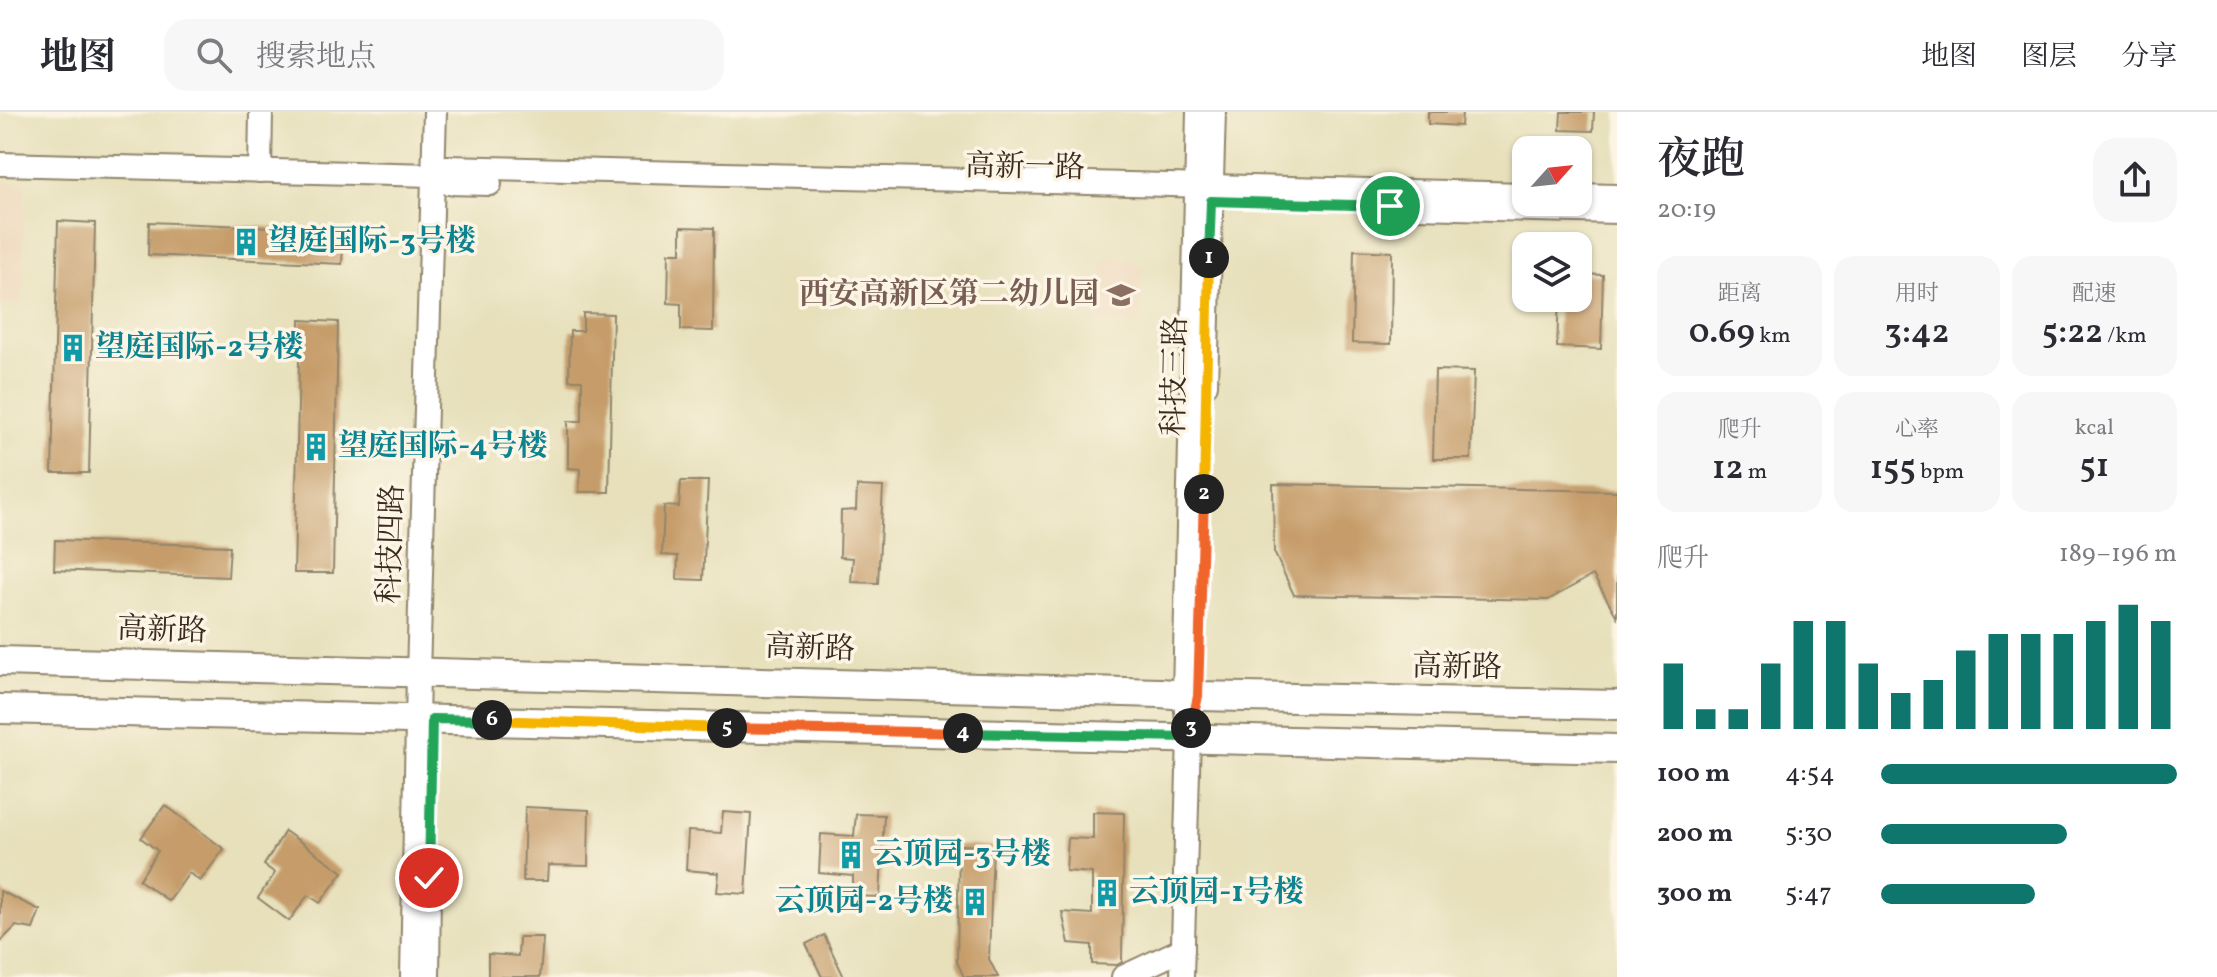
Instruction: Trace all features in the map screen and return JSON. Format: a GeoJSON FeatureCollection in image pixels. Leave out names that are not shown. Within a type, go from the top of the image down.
{"type":"FeatureCollection","features":[{"type":"Feature","properties":{"kind":"main road","name":"高新路"},"geometry":{"type":"LineString","coordinates":[[0,661],[1617,705]]}},
{"type":"Feature","properties":{"kind":"main road"},"geometry":{"type":"LineString","coordinates":[[0,709],[1617,749]]}},
{"type":"Feature","properties":{"kind":"street"},"geometry":{"type":"LineString","coordinates":[[260,171],[261,112]]}},
{"type":"Feature","properties":{"kind":"street","name":"科技四路"},"geometry":{"type":"LineString","coordinates":[[435,112],[442,175]]}},
{"type":"Feature","properties":{"kind":"street","name":"科技四路"},"geometry":{"type":"LineString","coordinates":[[412,977],[425,718],[442,175],[448,112]]}},
{"type":"Feature","properties":{"kind":"street","name":"科技三路"},"geometry":{"type":"LineString","coordinates":[[1182,977],[1203,194],[1198,112]]}},
{"type":"Feature","properties":{"kind":"street","name":"科技三路"},"geometry":{"type":"LineString","coordinates":[[1203,194],[1214,112]]}},
{"type":"Feature","properties":{"kind":"street","name":"高新一路"},"geometry":{"type":"LineString","coordinates":[[0,164],[1203,194],[1617,212]]}},
{"type":"Feature","properties":{"kind":"street","name":"高新一路"},"geometry":{"type":"LineString","coordinates":[[1203,194],[1512,194]]}},
{"type":"Feature","properties":{"kind":"street"},"geometry":{"type":"LineString","coordinates":[[1592,195],[1617,196]]}},
{"type":"Feature","properties":{"kind":"street","name":"科技四路"},"geometry":{"type":"LineString","coordinates":[[425,718],[428,977]]}},
{"type":"Feature","properties":{"kind":"street"},"geometry":{"type":"LineString","coordinates":[[1123,977],[1183,949]]}},
{"type":"Feature","properties":{"kind":"shaded area"},"geometry":{"type":"Polygon","coordinates":[[[0,183],[25,183],[22,303],[0,303],[0,183]]]}},
{"type":"Feature","properties":{"kind":"shaded area","name":"西安高新区第二幼儿园"},"geometry":{"type":"Polygon","coordinates":[[[1103,258],[1130,258],[1142,268],[1140,324],[1101,321],[1103,258]]]}},
{"type":"Feature","properties":{"kind":"building"},"geometry":{"type":"Polygon","coordinates":[[[1428,112],[1462,112],[1461,126],[1428,124],[1428,112]]]}},
{"type":"Feature","properties":{"kind":"building"},"geometry":{"type":"Polygon","coordinates":[[[1561,112],[1594,112],[1593,131],[1560,130],[1561,112]]]}},
{"type":"Feature","properties":{"kind":"building","name":"望庭国际-2号楼"},"geometry":{"type":"Polygon","coordinates":[[[58,221],[95,223],[89,473],[52,473],[58,221]]]}},
{"type":"Feature","properties":{"kind":"building","name":"望庭国际-3号楼"},"geometry":{"type":"Polygon","coordinates":[[[149,222],[344,230],[342,264],[148,255],[149,222]]]}},
{"type":"Feature","properties":{"kind":"building"},"geometry":{"type":"Polygon","coordinates":[[[681,227],[714,228],[713,331],[681,330],[681,304],[668,303],[669,253],[681,253],[681,227]]]}},
{"type":"Feature","properties":{"kind":"building"},"geometry":{"type":"Polygon","coordinates":[[[1354,250],[1392,252],[1391,344],[1352,343],[1354,250]]]}},
{"type":"Feature","properties":{"kind":"building"},"geometry":{"type":"Polygon","coordinates":[[[1592,275],[1603,275],[1601,349],[1557,347],[1558,312],[1592,312],[1592,275]]]}},
{"type":"Feature","properties":{"kind":"building"},"geometry":{"type":"Polygon","coordinates":[[[583,313],[613,314],[609,492],[579,492],[580,469],[568,468],[568,421],[582,421],[582,380],[569,380],[570,331],[583,331],[583,313]]]}},
{"type":"Feature","properties":{"kind":"building","name":"望庭国际-4号楼"},"geometry":{"type":"Polygon","coordinates":[[[300,320],[338,322],[333,573],[294,573],[300,320]]]}},
{"type":"Feature","properties":{"kind":"building"},"geometry":{"type":"Polygon","coordinates":[[[1435,370],[1474,371],[1471,459],[1433,459],[1435,370]]]}},
{"type":"Feature","properties":{"kind":"building"},"geometry":{"type":"Polygon","coordinates":[[[681,481],[708,481],[703,580],[677,579],[678,556],[662,555],[664,506],[679,507],[681,481]]]}},
{"type":"Feature","properties":{"kind":"building"},"geometry":{"type":"Polygon","coordinates":[[[1273,484],[1617,491],[1617,617],[1593,575],[1548,600],[1294,595],[1274,552],[1273,484]]]}},
{"type":"Feature","properties":{"kind":"building"},"geometry":{"type":"Polygon","coordinates":[[[857,486],[883,487],[878,583],[851,582],[853,558],[840,557],[841,511],[856,510],[857,486]]]}},
{"type":"Feature","properties":{"kind":"building"},"geometry":{"type":"Polygon","coordinates":[[[55,540],[230,546],[228,577],[54,570],[55,540]]]}},
{"type":"Feature","properties":{"kind":"building"},"geometry":{"type":"Polygon","coordinates":[[[165,805],[224,849],[200,881],[189,873],[169,901],[139,880],[158,851],[141,838],[165,805]]]}},
{"type":"Feature","properties":{"kind":"building"},"geometry":{"type":"Polygon","coordinates":[[[525,807],[589,810],[588,866],[548,865],[547,881],[523,881],[525,807]]]}},
{"type":"Feature","properties":{"kind":"building"},"geometry":{"type":"Polygon","coordinates":[[[723,812],[751,814],[746,894],[717,892],[719,873],[686,870],[688,831],[721,833],[723,812]]]}},
{"type":"Feature","properties":{"kind":"building","name":"云顶园-1号楼"},"geometry":{"type":"Polygon","coordinates":[[[1093,812],[1124,813],[1122,962],[1117,965],[1092,964],[1092,945],[1069,943],[1062,912],[1092,914],[1092,873],[1066,871],[1068,838],[1093,839],[1093,812]]]}},
{"type":"Feature","properties":{"kind":"building","name":"云顶园-3号楼"},"geometry":{"type":"Polygon","coordinates":[[[856,814],[884,815],[880,897],[853,896],[853,876],[819,873],[821,834],[854,836],[856,814]]]}},
{"type":"Feature","properties":{"kind":"building"},"geometry":{"type":"Polygon","coordinates":[[[285,831],[343,872],[320,903],[308,895],[289,921],[258,898],[275,873],[264,865],[285,831]]]}},
{"type":"Feature","properties":{"kind":"building","name":"云顶园-2号楼"},"geometry":{"type":"Polygon","coordinates":[[[959,845],[993,846],[989,959],[998,977],[964,977],[957,962],[959,845]]]}},
{"type":"Feature","properties":{"kind":"building"},"geometry":{"type":"Polygon","coordinates":[[[0,891],[40,910],[33,929],[16,926],[0,942],[0,891]]]}},
{"type":"Feature","properties":{"kind":"building"},"geometry":{"type":"Polygon","coordinates":[[[824,935],[844,977],[822,977],[806,944],[824,935]]]}},
{"type":"Feature","properties":{"kind":"building"},"geometry":{"type":"Polygon","coordinates":[[[519,937],[543,937],[540,977],[488,977],[488,954],[518,956],[519,937]]]}},
{"type":"Feature","properties":{"kind":"place","name":"望庭国际-3号楼"},"geometry":{"type":"Point","coordinates":[246,242]}},
{"type":"Feature","properties":{"kind":"place","name":"西安高新区第二幼儿园"},"geometry":{"type":"Point","coordinates":[1121,295]}},
{"type":"Feature","properties":{"kind":"place","name":"望庭国际-2号楼"},"geometry":{"type":"Point","coordinates":[73,348]}},
{"type":"Feature","properties":{"kind":"place","name":"望庭国际-4号楼"},"geometry":{"type":"Point","coordinates":[316,447]}},
{"type":"Feature","properties":{"kind":"place","name":"云顶园-3号楼"},"geometry":{"type":"Point","coordinates":[851,855]}},
{"type":"Feature","properties":{"kind":"place","name":"云顶园-1号楼"},"geometry":{"type":"Point","coordinates":[1107,893]}},
{"type":"Feature","properties":{"kind":"place","name":"云顶园-2号楼"},"geometry":{"type":"Point","coordinates":[975,902]}},
{"type":"Feature","properties":{"kind":"route"},"geometry":{"type":"LineString","coordinates":[[429,878],[432,719],[1189,737],[1198,696],[1211,201],[1390,206]]}}]}
